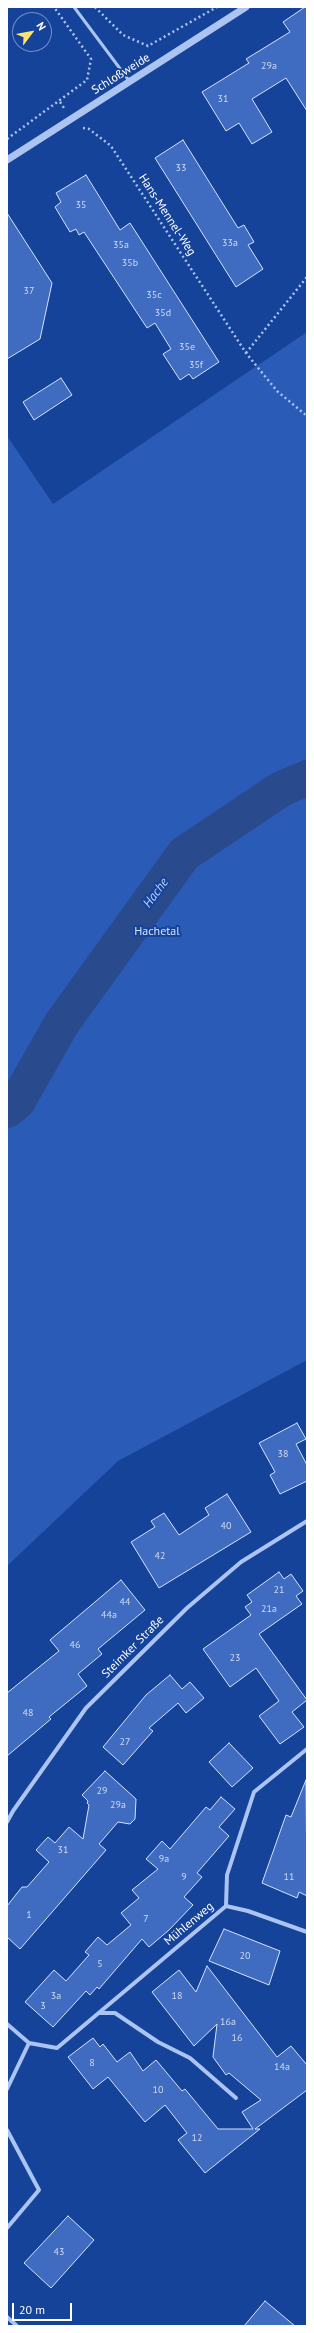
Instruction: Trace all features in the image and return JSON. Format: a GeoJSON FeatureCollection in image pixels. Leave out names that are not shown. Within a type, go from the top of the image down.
{"type":"FeatureCollection","features":[{"type":"Feature","properties":{"kind":"street","name":"Schloßweide"},"geometry":{"type":"LineString","coordinates":[[7,160],[246,7]]}},
{"type":"Feature","properties":{"kind":"street","name":"Steimker Straße"},"geometry":{"type":"LineString","coordinates":[[7,1822],[17,1804],[92,1703],[187,1608],[211,1587],[241,1562],[307,1521]]}},
{"type":"Feature","properties":{"kind":"street"},"geometry":{"type":"LineString","coordinates":[[226,1906],[227,1875],[254,1792],[307,1749]]}},
{"type":"Feature","properties":{"kind":"street","name":"Mühlenweg"},"geometry":{"type":"LineString","coordinates":[[7,2024],[30,2043],[57,2048],[226,1906],[307,1932]]}},
{"type":"Feature","properties":{"kind":"street"},"geometry":{"type":"LineString","coordinates":[[100,2012],[116,2013],[158,2042],[190,2058],[236,2098]]}},
{"type":"Feature","properties":{"kind":"street"},"geometry":{"type":"LineString","coordinates":[[7,2089],[30,2043]]}},
{"type":"Feature","properties":{"kind":"street"},"geometry":{"type":"LineString","coordinates":[[7,2130],[39,2190],[7,2228]]}},
{"type":"Feature","properties":{"kind":"street"},"geometry":{"type":"LineString","coordinates":[[7,2317],[17,2326]]}},
{"type":"Feature","properties":{"kind":"lane"},"geometry":{"type":"LineString","coordinates":[[74,7],[130,82]]}},
{"type":"Feature","properties":{"kind":"path"},"geometry":{"type":"LineString","coordinates":[[7,139],[60,102],[87,80],[91,59],[54,7]]}},
{"type":"Feature","properties":{"kind":"path"},"geometry":{"type":"LineString","coordinates":[[95,7],[122,35],[148,46],[217,7]]}},
{"type":"Feature","properties":{"kind":"path","name":"Hans-Mennel-Weg"},"geometry":{"type":"LineString","coordinates":[[60,102],[80,128],[89,129],[111,146],[246,353],[277,391],[307,416]]}},
{"type":"Feature","properties":{"kind":"path"},"geometry":{"type":"LineString","coordinates":[[246,353],[307,277]]}},
{"type":"Feature","properties":{"kind":"green space","name":"Hachetal"},"geometry":{"type":"Polygon","coordinates":[[[307,332],[307,1360],[118,1461],[7,1566],[7,436],[53,504],[307,332]]]}},
{"type":"Feature","properties":{"kind":"building"},"geometry":{"type":"Polygon","coordinates":[[[307,7],[307,111],[286,78],[252,99],[272,132],[252,144],[239,123],[226,131],[202,92],[249,63],[246,59],[290,32],[283,22],[307,7]]]}},
{"type":"Feature","properties":{"kind":"building"},"geometry":{"type":"Polygon","coordinates":[[[183,140],[238,228],[244,225],[254,242],[248,245],[263,269],[236,287],[155,158],[183,140]]]}},
{"type":"Feature","properties":{"kind":"building"},"geometry":{"type":"Polygon","coordinates":[[[86,175],[120,230],[130,223],[219,362],[193,379],[189,374],[180,380],[163,354],[171,349],[155,323],[147,328],[84,232],[79,235],[76,229],[70,232],[55,207],[61,202],[56,193],[86,175]]]}},
{"type":"Feature","properties":{"kind":"building"},"geometry":{"type":"Polygon","coordinates":[[[7,213],[52,283],[40,339],[7,359],[7,213]]]}},
{"type":"Feature","properties":{"kind":"building"},"geometry":{"type":"Polygon","coordinates":[[[61,378],[72,395],[34,420],[23,402],[61,378]]]}},
{"type":"Feature","properties":{"kind":"building"},"geometry":{"type":"Polygon","coordinates":[[[297,1423],[306,1439],[296,1444],[307,1465],[307,1481],[280,1494],[270,1475],[275,1472],[259,1443],[297,1423]]]}},
{"type":"Feature","properties":{"kind":"building"},"geometry":{"type":"Polygon","coordinates":[[[227,1494],[251,1532],[159,1588],[131,1542],[155,1527],[151,1521],[164,1513],[179,1535],[209,1515],[205,1508],[227,1494]]]}},
{"type":"Feature","properties":{"kind":"building"},"geometry":{"type":"Polygon","coordinates":[[[279,1572],[284,1579],[291,1574],[303,1591],[296,1596],[302,1604],[259,1634],[307,1700],[292,1712],[304,1727],[280,1744],[259,1716],[279,1701],[256,1668],[230,1687],[203,1649],[251,1615],[245,1607],[252,1602],[247,1595],[279,1572]]]}},
{"type":"Feature","properties":{"kind":"building"},"geometry":{"type":"Polygon","coordinates":[[[121,1580],[145,1610],[98,1649],[102,1654],[78,1674],[87,1686],[49,1717],[51,1719],[7,1756],[7,1693],[59,1651],[50,1640],[121,1580]]]}},
{"type":"Feature","properties":{"kind":"building"},"geometry":{"type":"Polygon","coordinates":[[[170,1675],[182,1689],[190,1682],[204,1698],[186,1713],[178,1703],[149,1728],[153,1731],[123,1765],[103,1747],[146,1695],[170,1675]]]}},
{"type":"Feature","properties":{"kind":"building"},"geometry":{"type":"Polygon","coordinates":[[[229,1743],[253,1768],[232,1787],[209,1762],[229,1743]]]}},
{"type":"Feature","properties":{"kind":"building"},"geometry":{"type":"Polygon","coordinates":[[[105,1771],[136,1799],[135,1819],[130,1824],[118,1822],[99,1844],[106,1850],[20,1949],[7,1937],[7,1906],[22,1887],[27,1887],[49,1862],[36,1850],[48,1837],[55,1843],[69,1827],[83,1839],[89,1805],[87,1803],[88,1801],[82,1795],[105,1771]]]}},
{"type":"Feature","properties":{"kind":"building"},"geometry":{"type":"Polygon","coordinates":[[[306,1780],[307,1896],[299,1892],[297,1898],[262,1883],[286,1815],[291,1817],[306,1780]]]}},
{"type":"Feature","properties":{"kind":"building"},"geometry":{"type":"Polygon","coordinates":[[[221,1797],[235,1809],[219,1827],[229,1836],[197,1873],[202,1877],[184,1897],[193,1905],[169,1930],[149,1947],[142,1939],[99,1989],[97,1987],[90,1995],[86,1991],[53,2027],[25,2002],[54,1970],[66,1981],[89,1955],[85,1952],[98,1937],[107,1945],[131,1925],[121,1913],[139,1898],[132,1890],[158,1869],[146,1859],[162,1841],[170,1849],[206,1807],[210,1810],[221,1797]]]}},
{"type":"Feature","properties":{"kind":"building"},"geometry":{"type":"Polygon","coordinates":[[[224,1929],[280,1951],[269,1985],[209,1961],[224,1929]]]}},
{"type":"Feature","properties":{"kind":"building"},"geometry":{"type":"Polygon","coordinates":[[[207,1966],[277,2057],[291,2046],[307,2065],[307,2090],[255,2129],[260,2129],[205,2173],[178,2140],[187,2133],[165,2105],[145,2122],[108,2077],[93,2089],[68,2057],[93,2038],[100,2047],[103,2044],[117,2062],[130,2052],[143,2071],[156,2060],[182,2091],[185,2089],[218,2129],[253,2129],[242,2112],[261,2100],[229,2073],[226,2075],[213,2057],[217,2024],[194,2046],[152,1992],[179,1970],[196,1992],[207,1966]]]}},
{"type":"Feature","properties":{"kind":"building"},"geometry":{"type":"Polygon","coordinates":[[[68,2216],[94,2240],[51,2288],[24,2263],[68,2216]]]}},
{"type":"Feature","properties":{"kind":"building"},"geometry":{"type":"Polygon","coordinates":[[[265,2301],[295,2326],[244,2326],[265,2301]]]}},
{"type":"Feature","properties":{"kind":"waterway","name":"Hache"},"geometry":{"type":"LineString","coordinates":[[7,1110],[17,1102],[62,1023],[184,854],[281,789],[307,778]]}}]}
